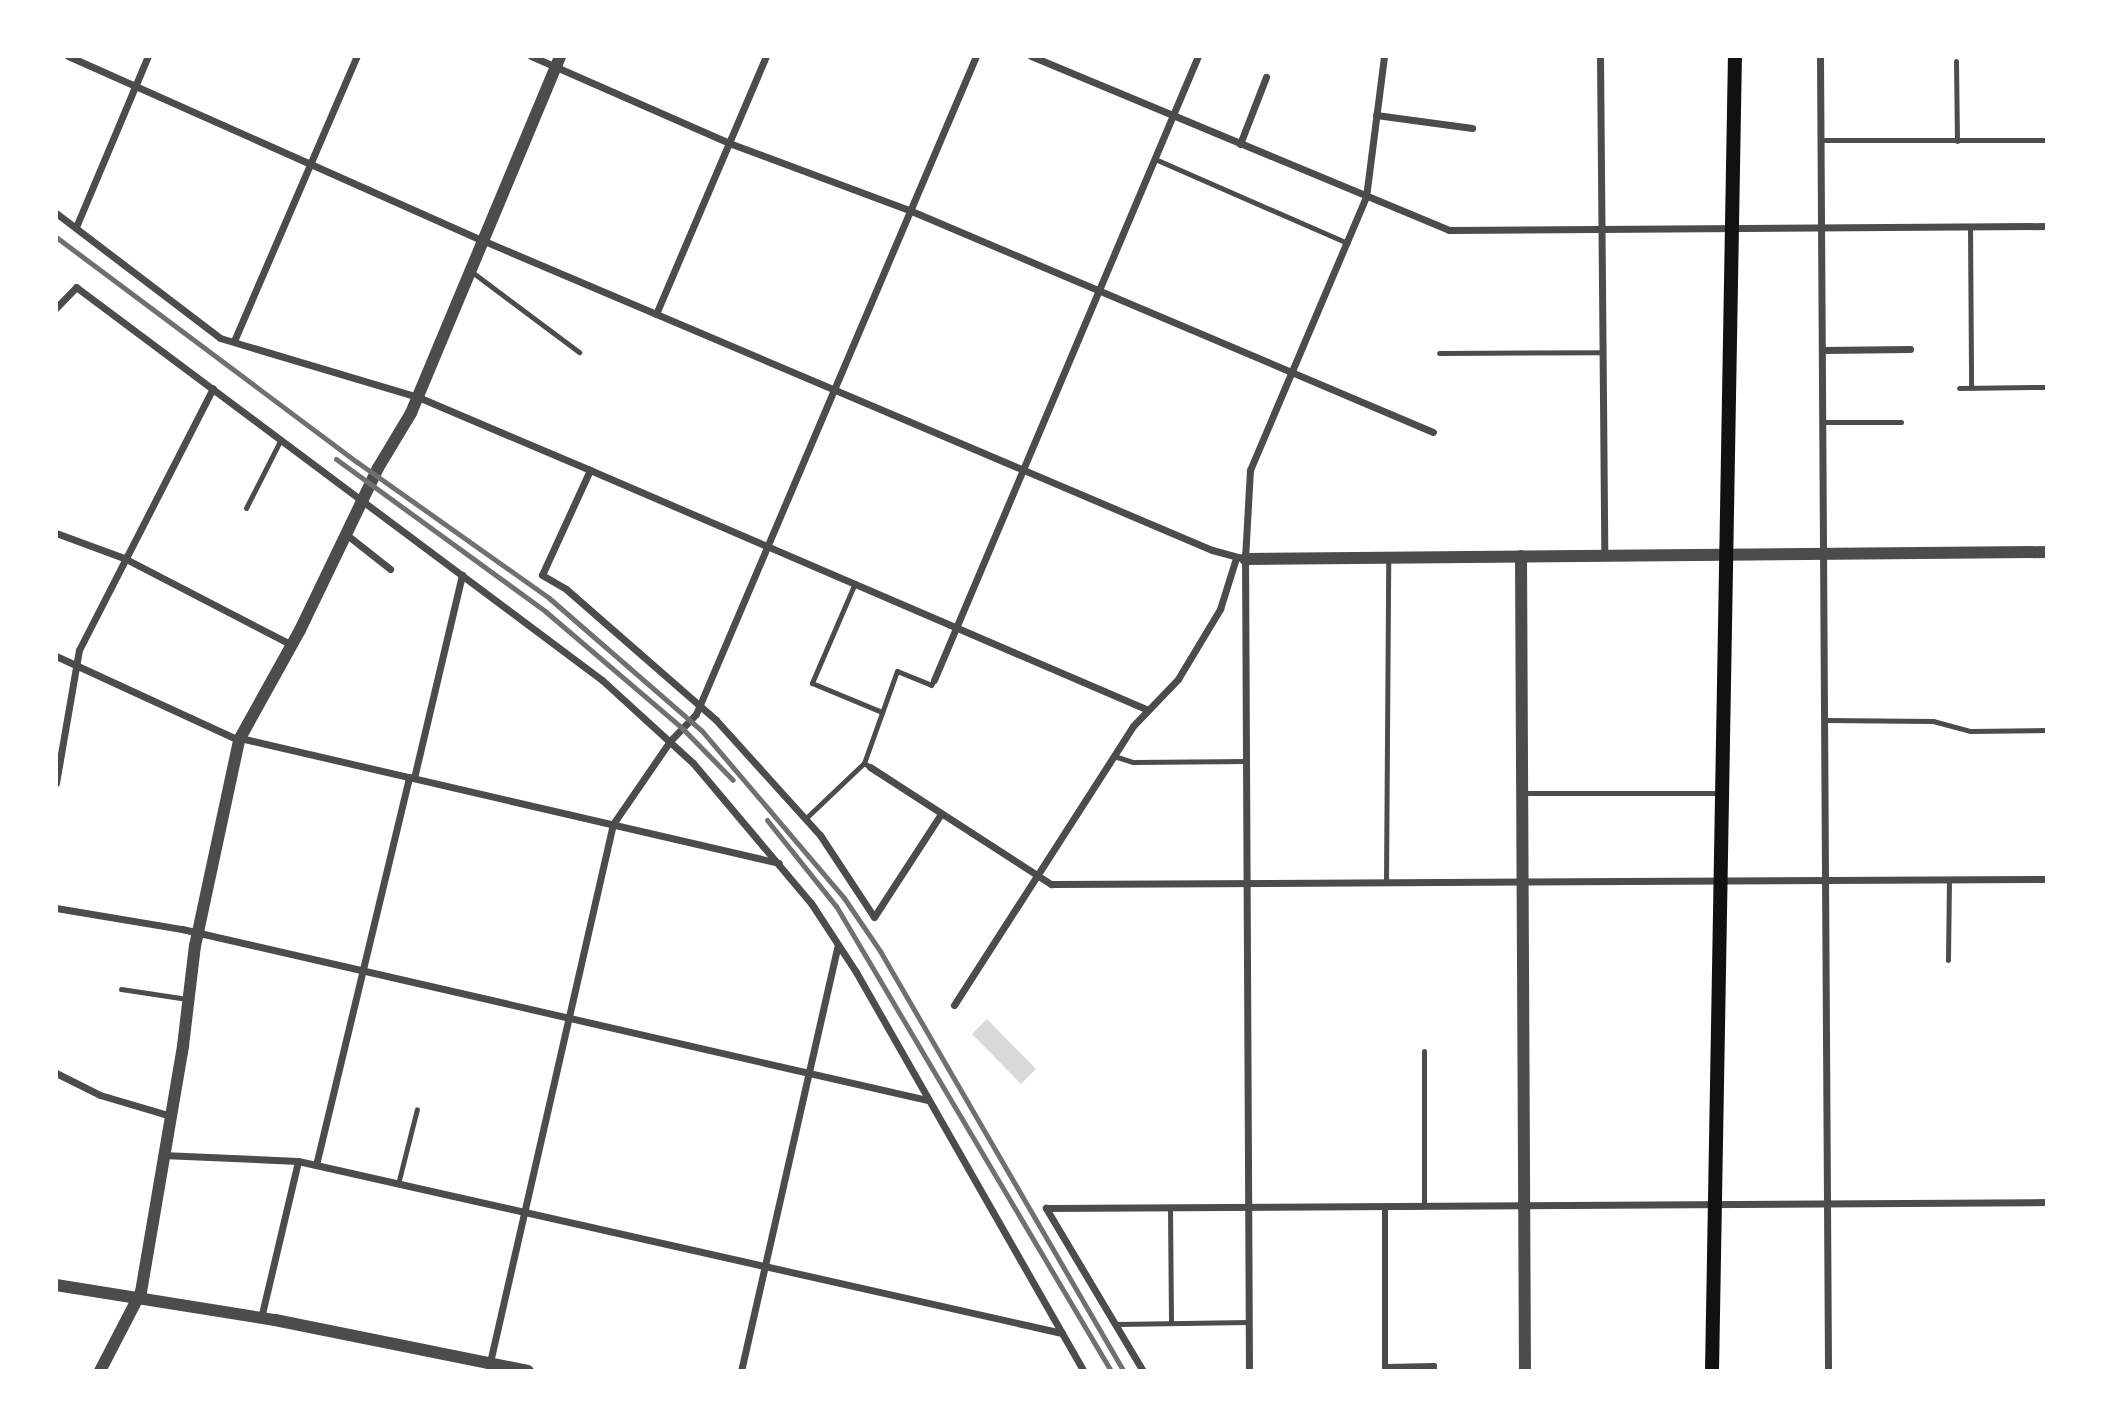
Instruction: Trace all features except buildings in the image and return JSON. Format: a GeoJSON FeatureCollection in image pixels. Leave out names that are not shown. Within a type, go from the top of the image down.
{"type":"FeatureCollection","features":[{"type":"Feature","properties":{"kind":"main road"},"geometry":{"type":"LineString","coordinates":[[1712,1371],[1735,56]]}},
{"type":"Feature","properties":{"kind":"street"},"geometry":{"type":"LineString","coordinates":[[68,56],[134,88],[482,240],[1226,555],[1240,558],[2047,552]]}},
{"type":"Feature","properties":{"kind":"street"},"geometry":{"type":"LineString","coordinates":[[76,227],[148,56]]}},
{"type":"Feature","properties":{"kind":"street"},"geometry":{"type":"LineString","coordinates":[[234,341],[357,56]]}},
{"type":"Feature","properties":{"kind":"street"},"geometry":{"type":"LineString","coordinates":[[531,56],[558,62],[729,143],[909,210],[1433,432]]}},
{"type":"Feature","properties":{"kind":"street"},"geometry":{"type":"LineString","coordinates":[[656,314],[766,56]]}},
{"type":"Feature","properties":{"kind":"street"},"geometry":{"type":"LineString","coordinates":[[489,1367],[613,824],[670,741],[700,705],[976,56]]}},
{"type":"Feature","properties":{"kind":"street"},"geometry":{"type":"LineString","coordinates":[[1031,56],[1448,230],[2047,226]]}},
{"type":"Feature","properties":{"kind":"street"},"geometry":{"type":"LineString","coordinates":[[934,680],[1198,56]]}},
{"type":"Feature","properties":{"kind":"street"},"geometry":{"type":"LineString","coordinates":[[1250,1371],[1247,761],[1240,558],[1250,470],[1366,197],[1384,56]]}},
{"type":"Feature","properties":{"kind":"street"},"geometry":{"type":"LineString","coordinates":[[1600,56],[1604,555]]}},
{"type":"Feature","properties":{"kind":"street"},"geometry":{"type":"LineString","coordinates":[[1820,56],[1824,350],[1828,1371]]}},
{"type":"Feature","properties":{"kind":"street"},"geometry":{"type":"LineString","coordinates":[[100,1371],[137,1301],[190,1000],[198,934],[240,739],[292,645],[418,397],[558,62]]}},
{"type":"Feature","properties":{"kind":"street"},"geometry":{"type":"LineString","coordinates":[[1240,144],[1266,77]]}},
{"type":"Feature","properties":{"kind":"street"},"geometry":{"type":"LineString","coordinates":[[1376,115],[1472,128]]}},
{"type":"Feature","properties":{"kind":"street"},"geometry":{"type":"LineString","coordinates":[[56,213],[220,338],[418,397],[1147,710]]}},
{"type":"Feature","properties":{"kind":"street"},"geometry":{"type":"LineString","coordinates":[[56,308],[76,287],[602,680],[670,741],[726,797],[780,863],[838,945],[1084,1371]]}},
{"type":"Feature","properties":{"kind":"street"},"geometry":{"type":"LineString","coordinates":[[1824,350],[1910,349]]}},
{"type":"Feature","properties":{"kind":"street"},"geometry":{"type":"LineString","coordinates":[[56,783],[77,662],[124,558],[212,388]]}},
{"type":"Feature","properties":{"kind":"street"},"geometry":{"type":"LineString","coordinates":[[590,470],[542,575],[566,589],[700,705],[805,819],[874,917],[941,814]]}},
{"type":"Feature","properties":{"kind":"street"},"geometry":{"type":"LineString","coordinates":[[56,533],[124,558],[292,645]]}},
{"type":"Feature","properties":{"kind":"street"},"geometry":{"type":"LineString","coordinates":[[347,535],[390,569]]}},
{"type":"Feature","properties":{"kind":"street"},"geometry":{"type":"LineString","coordinates":[[1521,556],[1525,1371]]}},
{"type":"Feature","properties":{"kind":"street"},"geometry":{"type":"LineString","coordinates":[[954,1005],[1114,756],[1147,710],[1178,679],[1220,609],[1240,558]]}},
{"type":"Feature","properties":{"kind":"street"},"geometry":{"type":"LineString","coordinates":[[316,1165],[462,575]]}},
{"type":"Feature","properties":{"kind":"street"},"geometry":{"type":"LineString","coordinates":[[56,656],[77,662],[240,739],[780,863]]}},
{"type":"Feature","properties":{"kind":"street"},"geometry":{"type":"LineString","coordinates":[[867,765],[1051,884],[2047,879]]}},
{"type":"Feature","properties":{"kind":"street"},"geometry":{"type":"LineString","coordinates":[[56,908],[198,934],[927,1100]]}},
{"type":"Feature","properties":{"kind":"street"},"geometry":{"type":"LineString","coordinates":[[741,1371],[838,945]]}},
{"type":"Feature","properties":{"kind":"street"},"geometry":{"type":"LineString","coordinates":[[56,1073],[100,1095],[168,1115]]}},
{"type":"Feature","properties":{"kind":"street"},"geometry":{"type":"LineString","coordinates":[[162,1155],[298,1161],[1062,1333]]}},
{"type":"Feature","properties":{"kind":"street"},"geometry":{"type":"LineString","coordinates":[[261,1318],[298,1161]]}},
{"type":"Feature","properties":{"kind":"street"},"geometry":{"type":"LineString","coordinates":[[1143,1371],[1046,1208],[2047,1202]]}},
{"type":"Feature","properties":{"kind":"street"},"geometry":{"type":"LineString","coordinates":[[1385,1207],[1385,1367],[1434,1366],[1434,1371]]}},
{"type":"Feature","properties":{"kind":"street"},"geometry":{"type":"LineString","coordinates":[[56,1285],[137,1301],[261,1318],[489,1367],[528,1371]]}},
{"type":"Feature","properties":{"kind":"lane"},"geometry":{"type":"LineString","coordinates":[[1956,61],[1957,141]]}},
{"type":"Feature","properties":{"kind":"lane"},"geometry":{"type":"LineString","coordinates":[[1820,140],[2047,140]]}},
{"type":"Feature","properties":{"kind":"lane"},"geometry":{"type":"LineString","coordinates":[[1155,159],[1347,243]]}},
{"type":"Feature","properties":{"kind":"lane"},"geometry":{"type":"LineString","coordinates":[[1970,226],[1971,387]]}},
{"type":"Feature","properties":{"kind":"lane"},"geometry":{"type":"LineString","coordinates":[[469,270],[579,352]]}},
{"type":"Feature","properties":{"kind":"lane"},"geometry":{"type":"LineString","coordinates":[[1439,354],[1603,352]]}},
{"type":"Feature","properties":{"kind":"lane"},"geometry":{"type":"LineString","coordinates":[[1959,388],[2047,387]]}},
{"type":"Feature","properties":{"kind":"lane"},"geometry":{"type":"LineString","coordinates":[[1823,422],[1901,422]]}},
{"type":"Feature","properties":{"kind":"lane"},"geometry":{"type":"LineString","coordinates":[[246,508],[282,439]]}},
{"type":"Feature","properties":{"kind":"lane"},"geometry":{"type":"LineString","coordinates":[[1386,883],[1388,557]]}},
{"type":"Feature","properties":{"kind":"lane"},"geometry":{"type":"LineString","coordinates":[[855,583],[812,683],[882,712]]}},
{"type":"Feature","properties":{"kind":"lane"},"geometry":{"type":"LineString","coordinates":[[805,819],[867,765],[897,671],[932,685],[934,680]]}},
{"type":"Feature","properties":{"kind":"lane"},"geometry":{"type":"LineString","coordinates":[[1825,720],[1933,721],[1970,731],[2047,730]]}},
{"type":"Feature","properties":{"kind":"lane"},"geometry":{"type":"LineString","coordinates":[[1114,756],[1133,762],[1247,761]]}},
{"type":"Feature","properties":{"kind":"lane"},"geometry":{"type":"LineString","coordinates":[[1522,793],[1722,793]]}},
{"type":"Feature","properties":{"kind":"lane"},"geometry":{"type":"LineString","coordinates":[[1948,960],[1949,879]]}},
{"type":"Feature","properties":{"kind":"lane"},"geometry":{"type":"LineString","coordinates":[[121,989],[190,1000]]}},
{"type":"Feature","properties":{"kind":"lane"},"geometry":{"type":"LineString","coordinates":[[1424,1051],[1424,1206]]}},
{"type":"Feature","properties":{"kind":"lane"},"geometry":{"type":"LineString","coordinates":[[398,1184],[417,1109]]}},
{"type":"Feature","properties":{"kind":"lane"},"geometry":{"type":"LineString","coordinates":[[1170,1207],[1171,1323]]}},
{"type":"Feature","properties":{"kind":"lane"},"geometry":{"type":"LineString","coordinates":[[1116,1324],[1249,1322]]}},
{"type":"Feature","properties":{"kind":"shaded area"},"geometry":{"type":"Polygon","coordinates":[[[987,1019],[1036,1069],[1021,1084],[972,1034],[987,1019]]]}},
{"type":"Feature","properties":{"kind":"railway"},"geometry":{"type":"LineString","coordinates":[[56,237],[357,462],[549,598],[702,731],[844,898],[880,951],[1123,1371]]}},
{"type":"Feature","properties":{"kind":"railway"},"geometry":{"type":"LineString","coordinates":[[336,459],[545,611],[683,729],[733,780]]}},
{"type":"Feature","properties":{"kind":"railway"},"geometry":{"type":"LineString","coordinates":[[767,820],[836,906],[1111,1371]]}}]}
